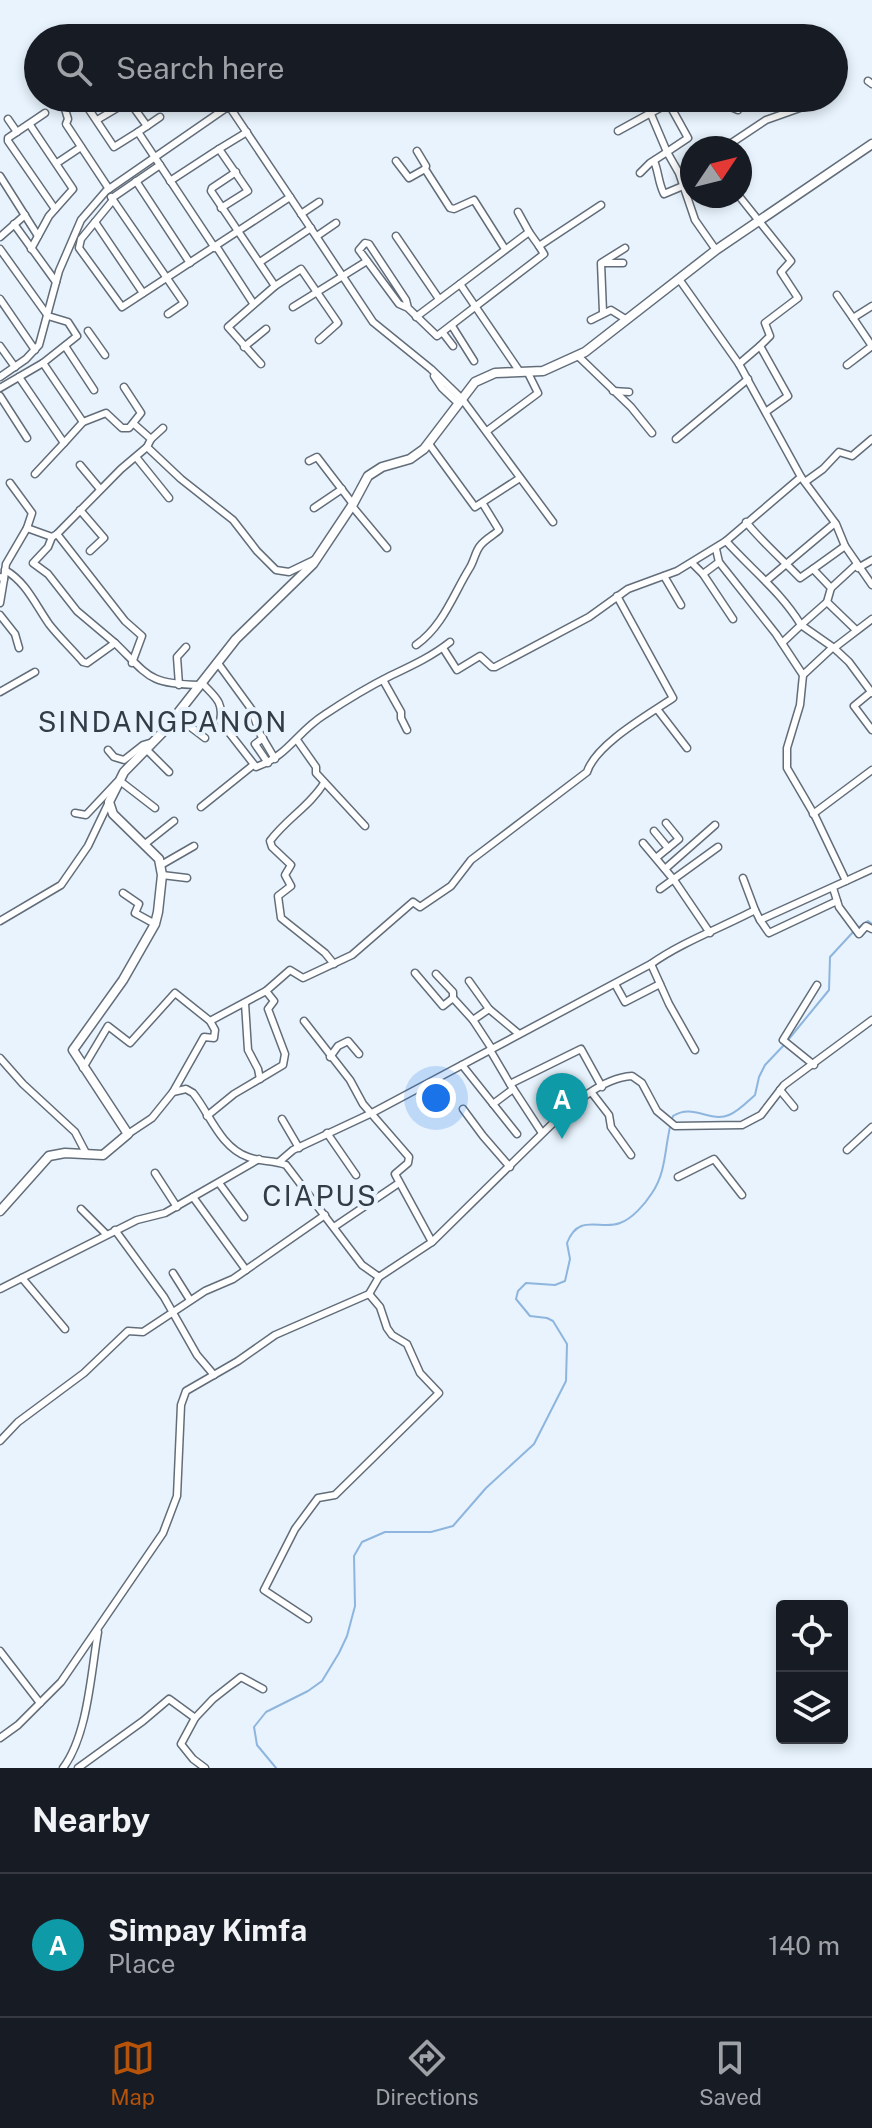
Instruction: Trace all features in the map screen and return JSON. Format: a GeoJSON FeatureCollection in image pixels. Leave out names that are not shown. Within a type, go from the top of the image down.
{"type":"FeatureCollection","features":[{"type":"Feature","properties":{"kind":"street"},"geometry":{"type":"LineString","coordinates":[[64,112],[68,119],[66,124],[184,303],[168,314]]}},
{"type":"Feature","properties":{"kind":"street"},"geometry":{"type":"LineString","coordinates":[[92,112],[114,147],[160,117]]}},
{"type":"Feature","properties":{"kind":"street"},"geometry":{"type":"LineString","coordinates":[[97,120],[110,112]]}},
{"type":"Feature","properties":{"kind":"street"},"geometry":{"type":"LineString","coordinates":[[139,112],[147,126]]}},
{"type":"Feature","properties":{"kind":"street"},"geometry":{"type":"LineString","coordinates":[[0,377],[39,345],[56,282],[81,220],[154,157],[222,112]]}},
{"type":"Feature","properties":{"kind":"street"},"geometry":{"type":"LineString","coordinates":[[231,112],[377,326],[431,369],[487,431],[553,522]]}},
{"type":"Feature","properties":{"kind":"street"},"geometry":{"type":"LineString","coordinates":[[618,131],[650,112],[680,180]]}},
{"type":"Feature","properties":{"kind":"street"},"geometry":{"type":"LineString","coordinates":[[640,173],[688,138],[674,112]]}},
{"type":"Feature","properties":{"kind":"street"},"geometry":{"type":"LineString","coordinates":[[742,136],[766,120],[789,112]]}},
{"type":"Feature","properties":{"kind":"street"},"geometry":{"type":"LineString","coordinates":[[45,113],[8,141],[55,209]]}},
{"type":"Feature","properties":{"kind":"street"},"geometry":{"type":"LineString","coordinates":[[8,119],[17,132]]}},
{"type":"Feature","properties":{"kind":"street"},"geometry":{"type":"LineString","coordinates":[[30,125],[73,189],[55,209],[31,249]]}},
{"type":"Feature","properties":{"kind":"street"},"geometry":{"type":"LineString","coordinates":[[138,132],[253,303]]}},
{"type":"Feature","properties":{"kind":"street"},"geometry":{"type":"LineString","coordinates":[[170,181],[247,132]]}},
{"type":"Feature","properties":{"kind":"street"},"geometry":{"type":"LineString","coordinates":[[75,813],[86,815],[121,779],[259,614],[316,559],[348,497],[375,471],[410,459],[429,444],[456,397],[486,375],[543,371],[578,356],[716,250],[871,146]]}},
{"type":"Feature","properties":{"kind":"street"},"geometry":{"type":"LineString","coordinates":[[57,163],[81,147]]}},
{"type":"Feature","properties":{"kind":"street"},"geometry":{"type":"LineString","coordinates":[[219,149],[248,191],[221,208]]}},
{"type":"Feature","properties":{"kind":"street"},"geometry":{"type":"LineString","coordinates":[[417,151],[425,169],[452,209],[474,200],[505,249]]}},
{"type":"Feature","properties":{"kind":"street"},"geometry":{"type":"LineString","coordinates":[[396,161],[409,178],[425,169]]}},
{"type":"Feature","properties":{"kind":"street"},"geometry":{"type":"LineString","coordinates":[[654,161],[664,194],[680,187]]}},
{"type":"Feature","properties":{"kind":"street"},"geometry":{"type":"LineString","coordinates":[[160,165],[110,194],[79,244],[81,253],[120,306],[126,306],[290,197]]}},
{"type":"Feature","properties":{"kind":"street"},"geometry":{"type":"LineString","coordinates":[[7,167],[0,175],[38,236]]}},
{"type":"Feature","properties":{"kind":"street"},"geometry":{"type":"LineString","coordinates":[[236,172],[211,189],[275,286]]}},
{"type":"Feature","properties":{"kind":"street"},"geometry":{"type":"LineString","coordinates":[[136,181],[190,263]]}},
{"type":"Feature","properties":{"kind":"street"},"geometry":{"type":"LineString","coordinates":[[301,214],[319,202]]}},
{"type":"Feature","properties":{"kind":"street"},"geometry":{"type":"LineString","coordinates":[[539,246],[601,205]]}},
{"type":"Feature","properties":{"kind":"street"},"geometry":{"type":"LineString","coordinates":[[693,208],[694,216],[716,250]]}},
{"type":"Feature","properties":{"kind":"street"},"geometry":{"type":"LineString","coordinates":[[739,364],[770,336],[765,323],[798,298],[781,272],[791,261],[748,208]]}},
{"type":"Feature","properties":{"kind":"street"},"geometry":{"type":"LineString","coordinates":[[408,308],[406,300],[366,243],[359,249],[399,304],[408,308],[437,336],[544,254],[518,212]]}},
{"type":"Feature","properties":{"kind":"street"},"geometry":{"type":"LineString","coordinates":[[0,237],[25,215]]}},
{"type":"Feature","properties":{"kind":"street"},"geometry":{"type":"LineString","coordinates":[[95,222],[143,293]]}},
{"type":"Feature","properties":{"kind":"street"},"geometry":{"type":"LineString","coordinates":[[317,236],[336,223]]}},
{"type":"Feature","properties":{"kind":"street"},"geometry":{"type":"LineString","coordinates":[[14,224],[56,282]]}},
{"type":"Feature","properties":{"kind":"street"},"geometry":{"type":"LineString","coordinates":[[260,262],[311,228]]}},
{"type":"Feature","properties":{"kind":"street"},"geometry":{"type":"LineString","coordinates":[[416,317],[529,232]]}},
{"type":"Feature","properties":{"kind":"street"},"geometry":{"type":"LineString","coordinates":[[396,236],[439,299]]}},
{"type":"Feature","properties":{"kind":"street"},"geometry":{"type":"LineString","coordinates":[[601,263],[625,248]]}},
{"type":"Feature","properties":{"kind":"street"},"geometry":{"type":"LineString","coordinates":[[0,249],[48,316],[68,322],[77,336]]}},
{"type":"Feature","properties":{"kind":"street"},"geometry":{"type":"LineString","coordinates":[[294,259],[338,323],[319,340]]}},
{"type":"Feature","properties":{"kind":"street"},"geometry":{"type":"LineString","coordinates":[[1,267],[8,261]]}},
{"type":"Feature","properties":{"kind":"street"},"geometry":{"type":"LineString","coordinates":[[293,307],[367,261]]}},
{"type":"Feature","properties":{"kind":"street"},"geometry":{"type":"LineString","coordinates":[[601,263],[623,263]]}},
{"type":"Feature","properties":{"kind":"street"},"geometry":{"type":"LineString","coordinates":[[601,263],[603,312]]}},
{"type":"Feature","properties":{"kind":"street"},"geometry":{"type":"LineString","coordinates":[[261,364],[228,324],[301,269]]}},
{"type":"Feature","properties":{"kind":"street"},"geometry":{"type":"LineString","coordinates":[[679,279],[739,364],[803,479],[835,523],[857,567],[872,585]]}},
{"type":"Feature","properties":{"kind":"street"},"geometry":{"type":"LineString","coordinates":[[460,284],[538,393],[487,431]]}},
{"type":"Feature","properties":{"kind":"street"},"geometry":{"type":"LineString","coordinates":[[837,295],[872,346],[847,365]]}},
{"type":"Feature","properties":{"kind":"street"},"geometry":{"type":"LineString","coordinates":[[0,299],[35,350]]}},
{"type":"Feature","properties":{"kind":"street"},"geometry":{"type":"LineString","coordinates":[[853,318],[872,306]]}},
{"type":"Feature","properties":{"kind":"street"},"geometry":{"type":"LineString","coordinates":[[591,320],[611,310],[627,320]]}},
{"type":"Feature","properties":{"kind":"street"},"geometry":{"type":"LineString","coordinates":[[452,326],[474,361]]}},
{"type":"Feature","properties":{"kind":"street"},"geometry":{"type":"LineString","coordinates":[[244,347],[266,329]]}},
{"type":"Feature","properties":{"kind":"street"},"geometry":{"type":"LineString","coordinates":[[0,388],[43,363],[89,330],[105,355]]}},
{"type":"Feature","properties":{"kind":"street"},"geometry":{"type":"LineString","coordinates":[[443,333],[453,346]]}},
{"type":"Feature","properties":{"kind":"street"},"geometry":{"type":"LineString","coordinates":[[0,346],[15,367]]}},
{"type":"Feature","properties":{"kind":"street"},"geometry":{"type":"LineString","coordinates":[[65,346],[94,390]]}},
{"type":"Feature","properties":{"kind":"street"},"geometry":{"type":"LineString","coordinates":[[760,346],[788,396],[767,411]]}},
{"type":"Feature","properties":{"kind":"street"},"geometry":{"type":"LineString","coordinates":[[578,356],[652,433]]}},
{"type":"Feature","properties":{"kind":"street"},"geometry":{"type":"LineString","coordinates":[[43,363],[83,422]]}},
{"type":"Feature","properties":{"kind":"street"},"geometry":{"type":"LineString","coordinates":[[19,377],[64,443]]}},
{"type":"Feature","properties":{"kind":"street"},"geometry":{"type":"LineString","coordinates":[[676,439],[748,379]]}},
{"type":"Feature","properties":{"kind":"street"},"geometry":{"type":"LineString","coordinates":[[35,474],[83,422],[106,413],[125,429],[134,424],[141,413],[124,387]]}},
{"type":"Feature","properties":{"kind":"street"},"geometry":{"type":"LineString","coordinates":[[613,391],[629,392]]}},
{"type":"Feature","properties":{"kind":"street"},"geometry":{"type":"LineString","coordinates":[[0,396],[27,438]]}},
{"type":"Feature","properties":{"kind":"street"},"geometry":{"type":"LineString","coordinates":[[134,424],[181,479],[233,520],[274,569],[289,572],[316,559]]}},
{"type":"Feature","properties":{"kind":"street"},"geometry":{"type":"LineString","coordinates":[[163,428],[54,536],[33,563],[53,579],[77,611],[146,674],[176,684],[201,684],[217,699],[222,708],[220,721],[252,766]]}},
{"type":"Feature","properties":{"kind":"street"},"geometry":{"type":"LineString","coordinates":[[443,648],[457,670],[480,656],[495,667],[589,617],[617,596],[716,549],[803,479],[823,469],[839,452],[852,456],[872,439]]}},
{"type":"Feature","properties":{"kind":"street"},"geometry":{"type":"LineString","coordinates":[[429,444],[475,507],[520,478]]}},
{"type":"Feature","properties":{"kind":"street"},"geometry":{"type":"LineString","coordinates":[[136,457],[169,498]]}},
{"type":"Feature","properties":{"kind":"street"},"geometry":{"type":"LineString","coordinates":[[309,461],[317,457],[387,548]]}},
{"type":"Feature","properties":{"kind":"street"},"geometry":{"type":"LineString","coordinates":[[80,465],[100,489]]}},
{"type":"Feature","properties":{"kind":"street"},"geometry":{"type":"LineString","coordinates":[[0,603],[2,578],[32,513],[10,483]]}},
{"type":"Feature","properties":{"kind":"street"},"geometry":{"type":"LineString","coordinates":[[314,508],[348,497]]}},
{"type":"Feature","properties":{"kind":"street"},"geometry":{"type":"LineString","coordinates":[[416,645],[429,635],[451,605],[459,583],[480,546],[499,530],[483,504]]}},
{"type":"Feature","properties":{"kind":"street"},"geometry":{"type":"LineString","coordinates":[[80,510],[104,538],[90,551]]}},
{"type":"Feature","properties":{"kind":"street"},"geometry":{"type":"LineString","coordinates":[[746,522],[800,579],[845,546]]}},
{"type":"Feature","properties":{"kind":"street"},"geometry":{"type":"LineString","coordinates":[[766,581],[835,523]]}},
{"type":"Feature","properties":{"kind":"street"},"geometry":{"type":"LineString","coordinates":[[27,528],[54,536],[125,621],[142,636],[132,663]]}},
{"type":"Feature","properties":{"kind":"street"},"geometry":{"type":"LineString","coordinates":[[726,541],[752,571],[781,595],[801,625],[849,662],[872,692],[854,706],[872,730]]}},
{"type":"Feature","properties":{"kind":"street"},"geometry":{"type":"LineString","coordinates":[[716,549],[719,562],[803,675],[800,705],[787,748],[787,768],[846,881]]}},
{"type":"Feature","properties":{"kind":"street"},"geometry":{"type":"LineString","coordinates":[[782,643],[827,602],[831,588],[857,567],[872,560]]}},
{"type":"Feature","properties":{"kind":"street"},"geometry":{"type":"LineString","coordinates":[[703,574],[719,562]]}},
{"type":"Feature","properties":{"kind":"street"},"geometry":{"type":"LineString","coordinates":[[692,563],[733,619]]}},
{"type":"Feature","properties":{"kind":"street"},"geometry":{"type":"LineString","coordinates":[[813,569],[831,588]]}},
{"type":"Feature","properties":{"kind":"street"},"geometry":{"type":"LineString","coordinates":[[5,570],[23,584],[47,621],[83,662],[87,663],[115,643]]}},
{"type":"Feature","properties":{"kind":"street"},"geometry":{"type":"LineString","coordinates":[[664,576],[681,605]]}},
{"type":"Feature","properties":{"kind":"street"},"geometry":{"type":"LineString","coordinates":[[210,1021],[266,991],[290,970],[301,979],[352,955],[413,902],[420,907],[451,886],[471,860],[587,772],[605,745],[673,698],[617,596]]}},
{"type":"Feature","properties":{"kind":"street"},"geometry":{"type":"LineString","coordinates":[[827,602],[855,629]]}},
{"type":"Feature","properties":{"kind":"street"},"geometry":{"type":"LineString","coordinates":[[0,615],[15,634],[19,648]]}},
{"type":"Feature","properties":{"kind":"street"},"geometry":{"type":"LineString","coordinates":[[803,675],[855,629],[872,619]]}},
{"type":"Feature","properties":{"kind":"street"},"geometry":{"type":"LineString","coordinates":[[201,807],[252,766],[271,761],[297,740],[302,731],[326,714],[383,680],[418,664],[450,642]]}},
{"type":"Feature","properties":{"kind":"street"},"geometry":{"type":"LineString","coordinates":[[176,684],[177,657],[186,647]]}},
{"type":"Feature","properties":{"kind":"street"},"geometry":{"type":"LineString","coordinates":[[217,662],[255,714],[271,761]]}},
{"type":"Feature","properties":{"kind":"street"},"geometry":{"type":"LineString","coordinates":[[0,692],[35,672]]}},
{"type":"Feature","properties":{"kind":"street"},"geometry":{"type":"LineString","coordinates":[[383,680],[407,730]]}},
{"type":"Feature","properties":{"kind":"street"},"geometry":{"type":"LineString","coordinates":[[657,709],[687,748]]}},
{"type":"Feature","properties":{"kind":"street"},"geometry":{"type":"LineString","coordinates":[[176,716],[205,738]]}},
{"type":"Feature","properties":{"kind":"street"},"geometry":{"type":"LineString","coordinates":[[297,740],[324,783],[365,826]]}},
{"type":"Feature","properties":{"kind":"street"},"geometry":{"type":"LineString","coordinates":[[108,750],[114,757],[124,760],[143,745],[149,745]]}},
{"type":"Feature","properties":{"kind":"street"},"geometry":{"type":"LineString","coordinates":[[149,745],[169,772]]}},
{"type":"Feature","properties":{"kind":"street"},"geometry":{"type":"LineString","coordinates":[[813,814],[872,770]]}},
{"type":"Feature","properties":{"kind":"street"},"geometry":{"type":"LineString","coordinates":[[0,921],[61,885],[88,846],[121,779]]}},
{"type":"Feature","properties":{"kind":"street"},"geometry":{"type":"LineString","coordinates":[[121,779],[155,808]]}},
{"type":"Feature","properties":{"kind":"street"},"geometry":{"type":"LineString","coordinates":[[324,783],[316,796],[270,841],[272,847],[291,865],[285,875],[291,886],[278,896],[281,918],[325,953],[334,964]]}},
{"type":"Feature","properties":{"kind":"street"},"geometry":{"type":"LineString","coordinates":[[109,802],[113,814],[145,844],[161,865],[155,924],[123,980],[74,1047],[73,1053],[128,1134]]}},
{"type":"Feature","properties":{"kind":"street"},"geometry":{"type":"LineString","coordinates":[[145,844],[174,821]]}},
{"type":"Feature","properties":{"kind":"street"},"geometry":{"type":"LineString","coordinates":[[656,858],[679,839],[666,823]]}},
{"type":"Feature","properties":{"kind":"street"},"geometry":{"type":"LineString","coordinates":[[665,869],[715,825]]}},
{"type":"Feature","properties":{"kind":"street"},"geometry":{"type":"LineString","coordinates":[[654,831],[668,848]]}},
{"type":"Feature","properties":{"kind":"street"},"geometry":{"type":"LineString","coordinates":[[643,843],[674,880],[710,933]]}},
{"type":"Feature","properties":{"kind":"street"},"geometry":{"type":"LineString","coordinates":[[161,865],[194,846]]}},
{"type":"Feature","properties":{"kind":"street"},"geometry":{"type":"LineString","coordinates":[[660,889],[718,847]]}},
{"type":"Feature","properties":{"kind":"street"},"geometry":{"type":"LineString","coordinates":[[760,920],[872,869]]}},
{"type":"Feature","properties":{"kind":"street"},"geometry":{"type":"LineString","coordinates":[[162,875],[187,878]]}},
{"type":"Feature","properties":{"kind":"street"},"geometry":{"type":"LineString","coordinates":[[743,878],[755,910],[769,933],[837,901]]}},
{"type":"Feature","properties":{"kind":"street"},"geometry":{"type":"LineString","coordinates":[[833,888],[837,901],[859,934],[866,926],[872,929]]}},
{"type":"Feature","properties":{"kind":"street"},"geometry":{"type":"LineString","coordinates":[[123,893],[139,904],[135,913],[155,924]]}},
{"type":"Feature","properties":{"kind":"street"},"geometry":{"type":"LineString","coordinates":[[279,1162],[327,1133],[372,1113],[615,984],[673,949],[755,910]]}},
{"type":"Feature","properties":{"kind":"street"},"geometry":{"type":"LineString","coordinates":[[651,964],[695,1050]]}},
{"type":"Feature","properties":{"kind":"street"},"geometry":{"type":"LineString","coordinates":[[415,973],[443,1006],[453,998]]}},
{"type":"Feature","properties":{"kind":"street"},"geometry":{"type":"LineString","coordinates":[[436,974],[473,1020],[542,1133]]}},
{"type":"Feature","properties":{"kind":"street"},"geometry":{"type":"LineString","coordinates":[[469,981],[489,1009],[511,1024],[519,1034]]}},
{"type":"Feature","properties":{"kind":"street"},"geometry":{"type":"LineString","coordinates":[[615,984],[625,1002],[660,984]]}},
{"type":"Feature","properties":{"kind":"street"},"geometry":{"type":"LineString","coordinates":[[814,1065],[783,1039],[817,985]]}},
{"type":"Feature","properties":{"kind":"street"},"geometry":{"type":"LineString","coordinates":[[207,1116],[234,1094],[280,1069],[285,1061],[268,1008],[274,1001],[266,991]]}},
{"type":"Feature","properties":{"kind":"street"},"geometry":{"type":"LineString","coordinates":[[0,1211],[49,1156],[65,1153],[103,1155],[152,1118],[173,1092],[204,1037],[214,1038],[215,1030],[210,1021],[175,993],[130,1043],[108,1026],[83,1068]]}},
{"type":"Feature","properties":{"kind":"street"},"geometry":{"type":"LineString","coordinates":[[245,1003],[248,1050],[260,1079]]}},
{"type":"Feature","properties":{"kind":"street"},"geometry":{"type":"LineString","coordinates":[[473,1020],[489,1009]]}},
{"type":"Feature","properties":{"kind":"street"},"geometry":{"type":"LineString","coordinates":[[304,1021],[409,1157],[408,1163],[395,1174],[432,1242]]}},
{"type":"Feature","properties":{"kind":"street"},"geometry":{"type":"LineString","coordinates":[[0,1738],[61,1682],[171,1519],[177,1496],[179,1427],[184,1394],[275,1335],[369,1294],[379,1277],[432,1242],[569,1108],[602,1087],[632,1076],[642,1083],[651,1104],[661,1116],[675,1126],[742,1125],[761,1115],[780,1090],[870,1021],[872,1030]]}},
{"type":"Feature","properties":{"kind":"street"},"geometry":{"type":"LineString","coordinates":[[330,1057],[338,1046],[348,1041],[359,1054]]}},
{"type":"Feature","properties":{"kind":"street"},"geometry":{"type":"LineString","coordinates":[[493,1104],[512,1087],[581,1049],[602,1087]]}},
{"type":"Feature","properties":{"kind":"street"},"geometry":{"type":"LineString","coordinates":[[0,1058],[75,1132],[86,1153]]}},
{"type":"Feature","properties":{"kind":"street"},"geometry":{"type":"LineString","coordinates":[[462,1065],[517,1134]]}},
{"type":"Feature","properties":{"kind":"street"},"geometry":{"type":"LineString","coordinates":[[173,1092],[186,1089],[193,1093],[235,1150],[250,1158],[279,1162],[293,1171],[362,1265],[379,1277]]}},
{"type":"Feature","properties":{"kind":"street"},"geometry":{"type":"LineString","coordinates":[[780,1090],[794,1107]]}},
{"type":"Feature","properties":{"kind":"street"},"geometry":{"type":"LineString","coordinates":[[592,1093],[610,1118],[611,1128],[631,1155]]}},
{"type":"Feature","properties":{"kind":"street"},"geometry":{"type":"LineString","coordinates":[[560,1096],[569,1108]]}},
{"type":"Feature","properties":{"kind":"street"},"geometry":{"type":"LineString","coordinates":[[463,1109],[510,1167]]}},
{"type":"Feature","properties":{"kind":"street"},"geometry":{"type":"LineString","coordinates":[[282,1119],[299,1148]]}},
{"type":"Feature","properties":{"kind":"street"},"geometry":{"type":"LineString","coordinates":[[847,1150],[872,1127]]}},
{"type":"Feature","properties":{"kind":"street"},"geometry":{"type":"LineString","coordinates":[[327,1133],[356,1175]]}},
{"type":"Feature","properties":{"kind":"street"},"geometry":{"type":"LineString","coordinates":[[0,1289],[106,1234],[177,1207],[259,1159]]}},
{"type":"Feature","properties":{"kind":"street"},"geometry":{"type":"LineString","coordinates":[[678,1177],[714,1159],[742,1195]]}},
{"type":"Feature","properties":{"kind":"street"},"geometry":{"type":"LineString","coordinates":[[155,1173],[177,1207]]}},
{"type":"Feature","properties":{"kind":"street"},"geometry":{"type":"LineString","coordinates":[[219,1183],[244,1217]]}},
{"type":"Feature","properties":{"kind":"street"},"geometry":{"type":"LineString","coordinates":[[334,1227],[399,1183]]}},
{"type":"Feature","properties":{"kind":"street"},"geometry":{"type":"LineString","coordinates":[[193,1197],[246,1270]]}},
{"type":"Feature","properties":{"kind":"street"},"geometry":{"type":"LineString","coordinates":[[81,1209],[106,1234]]}},
{"type":"Feature","properties":{"kind":"street"},"geometry":{"type":"LineString","coordinates":[[0,1441],[18,1422],[84,1373],[124,1333],[131,1330],[140,1333],[173,1310],[246,1270],[325,1215]]}},
{"type":"Feature","properties":{"kind":"street"},"geometry":{"type":"LineString","coordinates":[[115,1230],[173,1310],[197,1355],[214,1375]]}},
{"type":"Feature","properties":{"kind":"street"},"geometry":{"type":"LineString","coordinates":[[173,1273],[190,1300]]}},
{"type":"Feature","properties":{"kind":"street"},"geometry":{"type":"LineString","coordinates":[[22,1278],[65,1329]]}},
{"type":"Feature","properties":{"kind":"street"},"geometry":{"type":"LineString","coordinates":[[308,1619],[264,1590],[294,1531],[318,1498],[335,1495],[439,1393],[420,1374],[407,1344],[387,1328],[380,1307],[369,1294]]}},
{"type":"Feature","properties":{"kind":"street"},"geometry":{"type":"LineString","coordinates":[[63,1768],[72,1755],[83,1719],[99,1629]]}},
{"type":"Feature","properties":{"kind":"street"},"geometry":{"type":"LineString","coordinates":[[0,1651],[40,1703]]}},
{"type":"Feature","properties":{"kind":"street"},"geometry":{"type":"LineString","coordinates":[[201,1767],[181,1744],[195,1718],[241,1677],[263,1689]]}},
{"type":"Feature","properties":{"kind":"street"},"geometry":{"type":"LineString","coordinates":[[78,1768],[169,1699],[195,1718]]}},
{"type":"Feature","properties":{"kind":"waterway"},"geometry":{"type":"LineString","coordinates":[[859,927],[868,921],[872,924]]}},
{"type":"Feature","properties":{"kind":"waterway"},"geometry":{"type":"LineString","coordinates":[[788,1040],[829,990],[830,957],[854,931]]}},
{"type":"Feature","properties":{"kind":"waterway"},"geometry":{"type":"LineString","coordinates":[[276,1768],[257,1745],[254,1727],[266,1712],[322,1681],[339,1653],[355,1606],[354,1556],[362,1542],[385,1532],[431,1532],[453,1526],[486,1488],[534,1444],[566,1381],[567,1344],[553,1321],[530,1316],[516,1299],[518,1291],[526,1283],[555,1285],[565,1281],[570,1259],[567,1243],[572,1234],[584,1225],[613,1225],[625,1221],[638,1211],[652,1193],[661,1175],[673,1116],[688,1111],[722,1117],[736,1111],[755,1095],[765,1065],[784,1045]]}},
{"type":"Feature","properties":{"kind":"place","name":"Simpay Kimfa"},"geometry":{"type":"Point","coordinates":[562,1139]}},
{"type":"Feature","properties":{"kind":"district","name":"SINDANGPANON"},"geometry":{"type":"Point","coordinates":[163,721]}},
{"type":"Feature","properties":{"kind":"district","name":"CIAPUS"},"geometry":{"type":"Point","coordinates":[320,1195]}}]}
